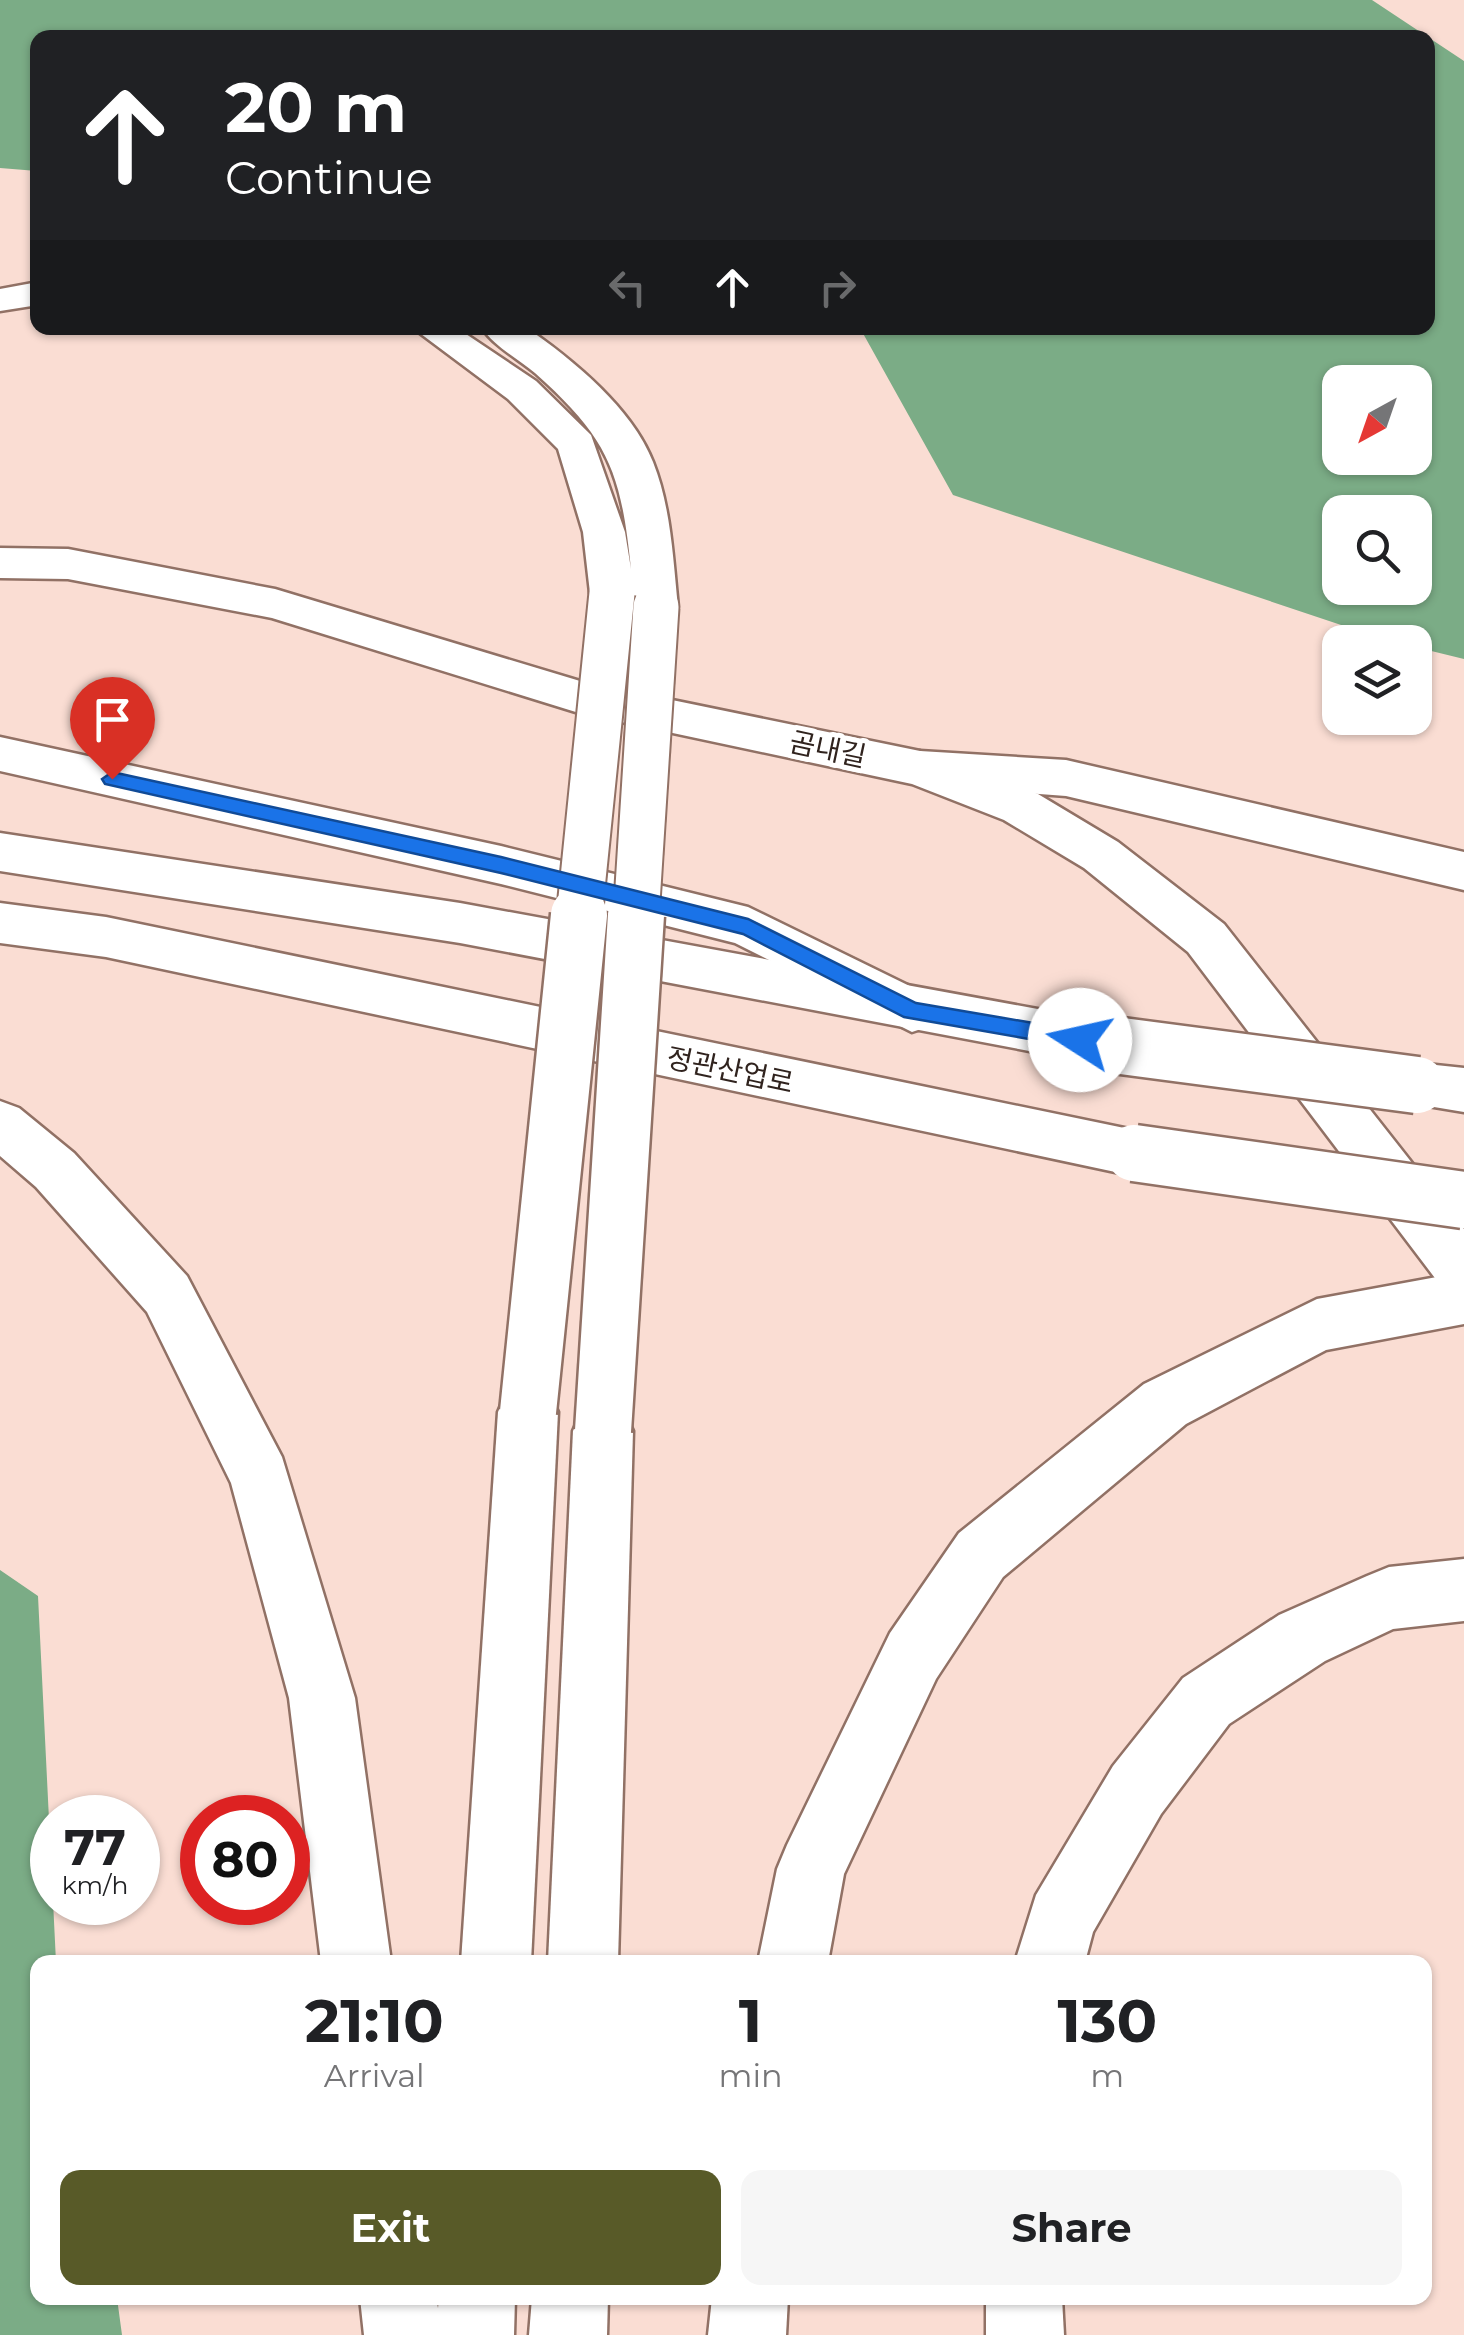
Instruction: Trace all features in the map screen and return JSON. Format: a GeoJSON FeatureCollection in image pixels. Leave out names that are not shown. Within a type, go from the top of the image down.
{"type":"FeatureCollection","features":[{"type":"Feature","properties":{"kind":"main road"},"geometry":{"type":"LineString","coordinates":[[0,273],[30,267]]}},
{"type":"Feature","properties":{"kind":"main road"},"geometry":{"type":"LineString","coordinates":[[0,300],[30,294]]}},
{"type":"Feature","properties":{"kind":"main road"},"geometry":{"type":"LineString","coordinates":[[442,335],[522,390],[576,444],[604,532],[634,600],[582,1955]]}},
{"type":"Feature","properties":{"kind":"main road"},"geometry":{"type":"LineString","coordinates":[[496,1955],[528,1412],[634,600],[649,535],[631,456],[576,388],[509,335]]}},
{"type":"Feature","properties":{"kind":"main road","name":"곰내길"},"geometry":{"type":"LineString","coordinates":[[0,563],[68,564],[275,604],[579,696],[920,768],[1021,807],[1101,855],[1206,938],[1464,1272]]}},
{"type":"Feature","properties":{"kind":"main road"},"geometry":{"type":"LineString","coordinates":[[0,754],[501,865],[748,927],[912,1011]]}},
{"type":"Feature","properties":{"kind":"main road"},"geometry":{"type":"LineString","coordinates":[[920,768],[1066,778],[1464,871]]}},
{"type":"Feature","properties":{"kind":"main road"},"geometry":{"type":"LineString","coordinates":[[0,852],[460,922],[912,1011],[1114,1045],[1441,1087]]}},
{"type":"Feature","properties":{"kind":"main road","name":"정관산업로"},"geometry":{"type":"LineString","coordinates":[[0,923],[106,937],[1134,1153],[1464,1200]]}},
{"type":"Feature","properties":{"kind":"main road"},"geometry":{"type":"LineString","coordinates":[[0,1124],[54,1170],[167,1294],[260,1478],[322,1698],[355,1955]]}},
{"type":"Feature","properties":{"kind":"main road"},"geometry":{"type":"LineString","coordinates":[[794,1955],[811,1869],[913,1656],[981,1555],[1164,1404],[1317,1325],[1464,1298]]}},
{"type":"Feature","properties":{"kind":"main road"},"geometry":{"type":"LineString","coordinates":[[1052,1955],[1061,1920],[1128,1806],[1206,1700],[1302,1638],[1389,1598],[1464,1590]]}},
{"type":"Feature","properties":{"kind":"main road"},"geometry":{"type":"LineString","coordinates":[[399,2305],[403,2335]]}},
{"type":"Feature","properties":{"kind":"main road"},"geometry":{"type":"LineString","coordinates":[[475,2335],[477,2305]]}},
{"type":"Feature","properties":{"kind":"main road"},"geometry":{"type":"LineString","coordinates":[[568,2335],[570,2305]]}},
{"type":"Feature","properties":{"kind":"main road"},"geometry":{"type":"LineString","coordinates":[[747,2335],[749,2305]]}},
{"type":"Feature","properties":{"kind":"main road"},"geometry":{"type":"LineString","coordinates":[[1024,2305],[1025,2335]]}},
{"type":"Feature","properties":{"kind":"green space"},"geometry":{"type":"Polygon","coordinates":[[[0,0],[1372,0],[1417,30],[30,30],[30,170],[0,168],[0,0]]]}},
{"type":"Feature","properties":{"kind":"green space"},"geometry":{"type":"Polygon","coordinates":[[[1435,42],[1464,61],[1464,659],[1432,651],[1432,625],[1341,625],[953,495],[864,335],[1435,335],[1435,42]]]}},
{"type":"Feature","properties":{"kind":"green space"},"geometry":{"type":"Polygon","coordinates":[[[0,1570],[38,1596],[48,1795],[30,1795],[30,1925],[54,1925],[56,1955],[30,1955],[30,2305],[118,2305],[122,2335],[0,2335],[0,1570]]]}},
{"type":"Feature","properties":{"kind":"route"},"geometry":{"type":"LineString","coordinates":[[112,779],[501,865],[748,927],[912,1011],[1080,1040]]}}]}
